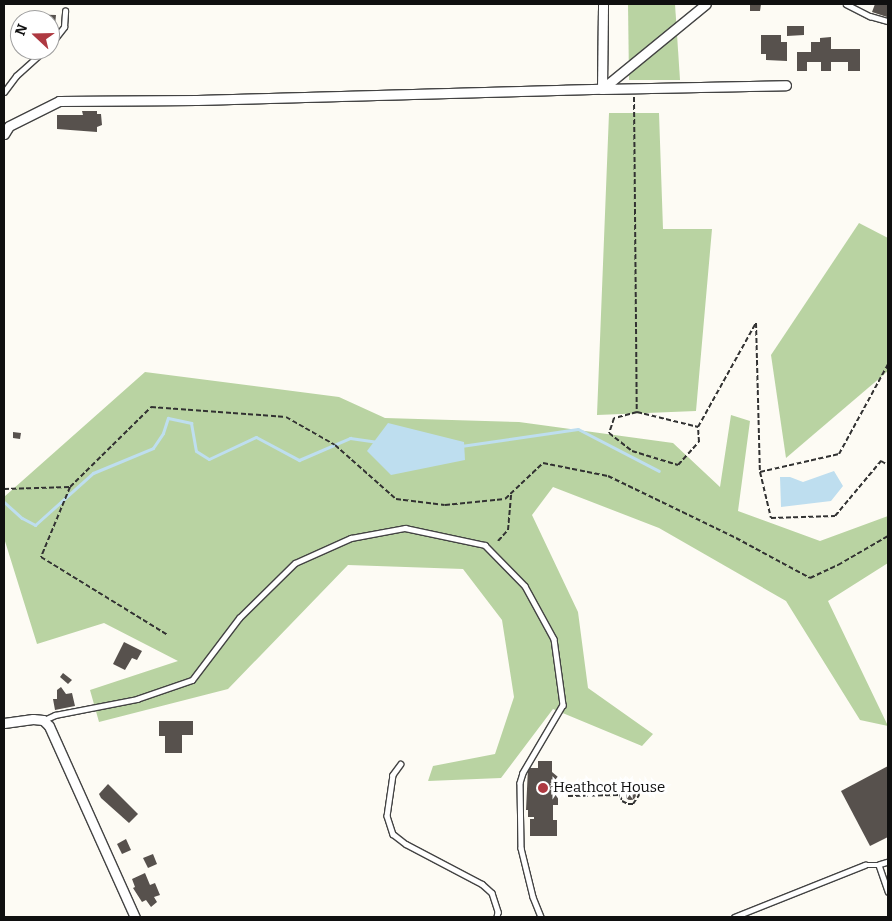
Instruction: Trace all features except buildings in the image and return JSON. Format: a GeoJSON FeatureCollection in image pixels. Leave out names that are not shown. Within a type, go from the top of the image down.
{"type":"FeatureCollection","features":[{"type":"Feature","properties":{"kind":"street"},"geometry":{"type":"LineString","coordinates":[[602,89],[603,4]]}},
{"type":"Feature","properties":{"kind":"street"},"geometry":{"type":"LineString","coordinates":[[602,89],[706,4]]}},
{"type":"Feature","properties":{"kind":"street"},"geometry":{"type":"LineString","coordinates":[[4,134],[9,126],[60,102],[786,85]]}},
{"type":"Feature","properties":{"kind":"street"},"geometry":{"type":"LineString","coordinates":[[4,723],[33,719],[43,720],[49,726],[135,917]]}},
{"type":"Feature","properties":{"kind":"lane"},"geometry":{"type":"LineString","coordinates":[[846,4],[870,16],[888,21]]}},
{"type":"Feature","properties":{"kind":"lane"},"geometry":{"type":"LineString","coordinates":[[60,32],[64,27],[65,11]]}},
{"type":"Feature","properties":{"kind":"lane"},"geometry":{"type":"LineString","coordinates":[[4,92],[16,76],[34,60]]}},
{"type":"Feature","properties":{"kind":"lane"},"geometry":{"type":"LineString","coordinates":[[43,720],[138,698],[192,680],[239,618],[295,563],[351,538],[405,528],[485,544],[525,586],[554,639],[563,705],[520,783],[521,848],[533,897],[541,917]]}},
{"type":"Feature","properties":{"kind":"lane"},"geometry":{"type":"LineString","coordinates":[[401,764],[393,774],[387,816],[393,834],[406,844],[482,884],[492,893],[497,917]]}},
{"type":"Feature","properties":{"kind":"lane"},"geometry":{"type":"LineString","coordinates":[[734,917],[865,865],[879,865],[888,862]]}},
{"type":"Feature","properties":{"kind":"lane"},"geometry":{"type":"LineString","coordinates":[[879,865],[888,890]]}},
{"type":"Feature","properties":{"kind":"path"},"geometry":{"type":"LineString","coordinates":[[634,89],[637,412]]}},
{"type":"Feature","properties":{"kind":"path"},"geometry":{"type":"LineString","coordinates":[[698,427],[637,412],[614,418],[609,433],[632,451],[678,465],[699,442],[698,427],[756,323],[760,472],[772,518],[835,516],[881,462],[888,465]]}},
{"type":"Feature","properties":{"kind":"path"},"geometry":{"type":"LineString","coordinates":[[760,472],[839,454],[888,364]]}},
{"type":"Feature","properties":{"kind":"path"},"geometry":{"type":"LineString","coordinates":[[168,635],[41,557],[70,487],[151,407],[286,417],[335,445],[396,499],[445,505],[505,499],[543,463],[608,476],[736,538],[810,578],[838,565],[888,536]]}},
{"type":"Feature","properties":{"kind":"path"},"geometry":{"type":"LineString","coordinates":[[4,489],[70,487]]}},
{"type":"Feature","properties":{"kind":"path"},"geometry":{"type":"LineString","coordinates":[[498,540],[508,530],[511,493]]}},
{"type":"Feature","properties":{"kind":"path"},"geometry":{"type":"LineString","coordinates":[[627,785],[636,787],[639,795],[633,804],[622,801],[620,796],[623,787],[627,785]]}},
{"type":"Feature","properties":{"kind":"path"},"geometry":{"type":"LineString","coordinates":[[568,796],[620,796]]}},
{"type":"Feature","properties":{"kind":"green space"},"geometry":{"type":"Polygon","coordinates":[[[628,4],[675,4],[680,80],[629,80],[628,4]]]}},
{"type":"Feature","properties":{"kind":"green space"},"geometry":{"type":"Polygon","coordinates":[[[609,113],[659,113],[663,229],[712,229],[696,411],[597,415],[609,113]]]}},
{"type":"Feature","properties":{"kind":"green space"},"geometry":{"type":"Polygon","coordinates":[[[859,223],[888,238],[888,371],[786,458],[771,355],[859,223]]]}},
{"type":"Feature","properties":{"kind":"green space"},"geometry":{"type":"Polygon","coordinates":[[[145,372],[339,397],[385,418],[519,422],[673,443],[720,487],[731,415],[750,421],[738,511],[820,541],[888,516],[888,563],[828,601],[888,726],[860,720],[786,601],[659,528],[553,487],[532,515],[578,612],[588,688],[653,734],[642,746],[553,709],[501,778],[428,781],[433,766],[495,754],[514,697],[502,620],[463,569],[348,565],[228,689],[99,722],[90,690],[178,661],[104,623],[37,644],[4,538],[4,497],[145,372]]]}},
{"type":"Feature","properties":{"kind":"water"},"geometry":{"type":"Polygon","coordinates":[[[388,423],[464,442],[465,460],[391,475],[367,451],[388,423]]]}},
{"type":"Feature","properties":{"kind":"water"},"geometry":{"type":"Polygon","coordinates":[[[834,471],[843,486],[831,501],[781,507],[780,477],[790,477],[803,482],[834,471]]]}},
{"type":"Feature","properties":{"kind":"waterway"},"geometry":{"type":"LineString","coordinates":[[4,502],[22,518],[35,525],[93,473],[153,448],[163,433],[168,418],[191,423],[196,451],[209,459],[256,437],[299,460],[350,438],[378,442]]}},
{"type":"Feature","properties":{"kind":"waterway"},"geometry":{"type":"LineString","coordinates":[[461,446],[578,429],[659,471]]}},
{"type":"Feature","properties":{"kind":"place","name":"Heathcot House"},"geometry":{"type":"Point","coordinates":[543,788]}}]}
